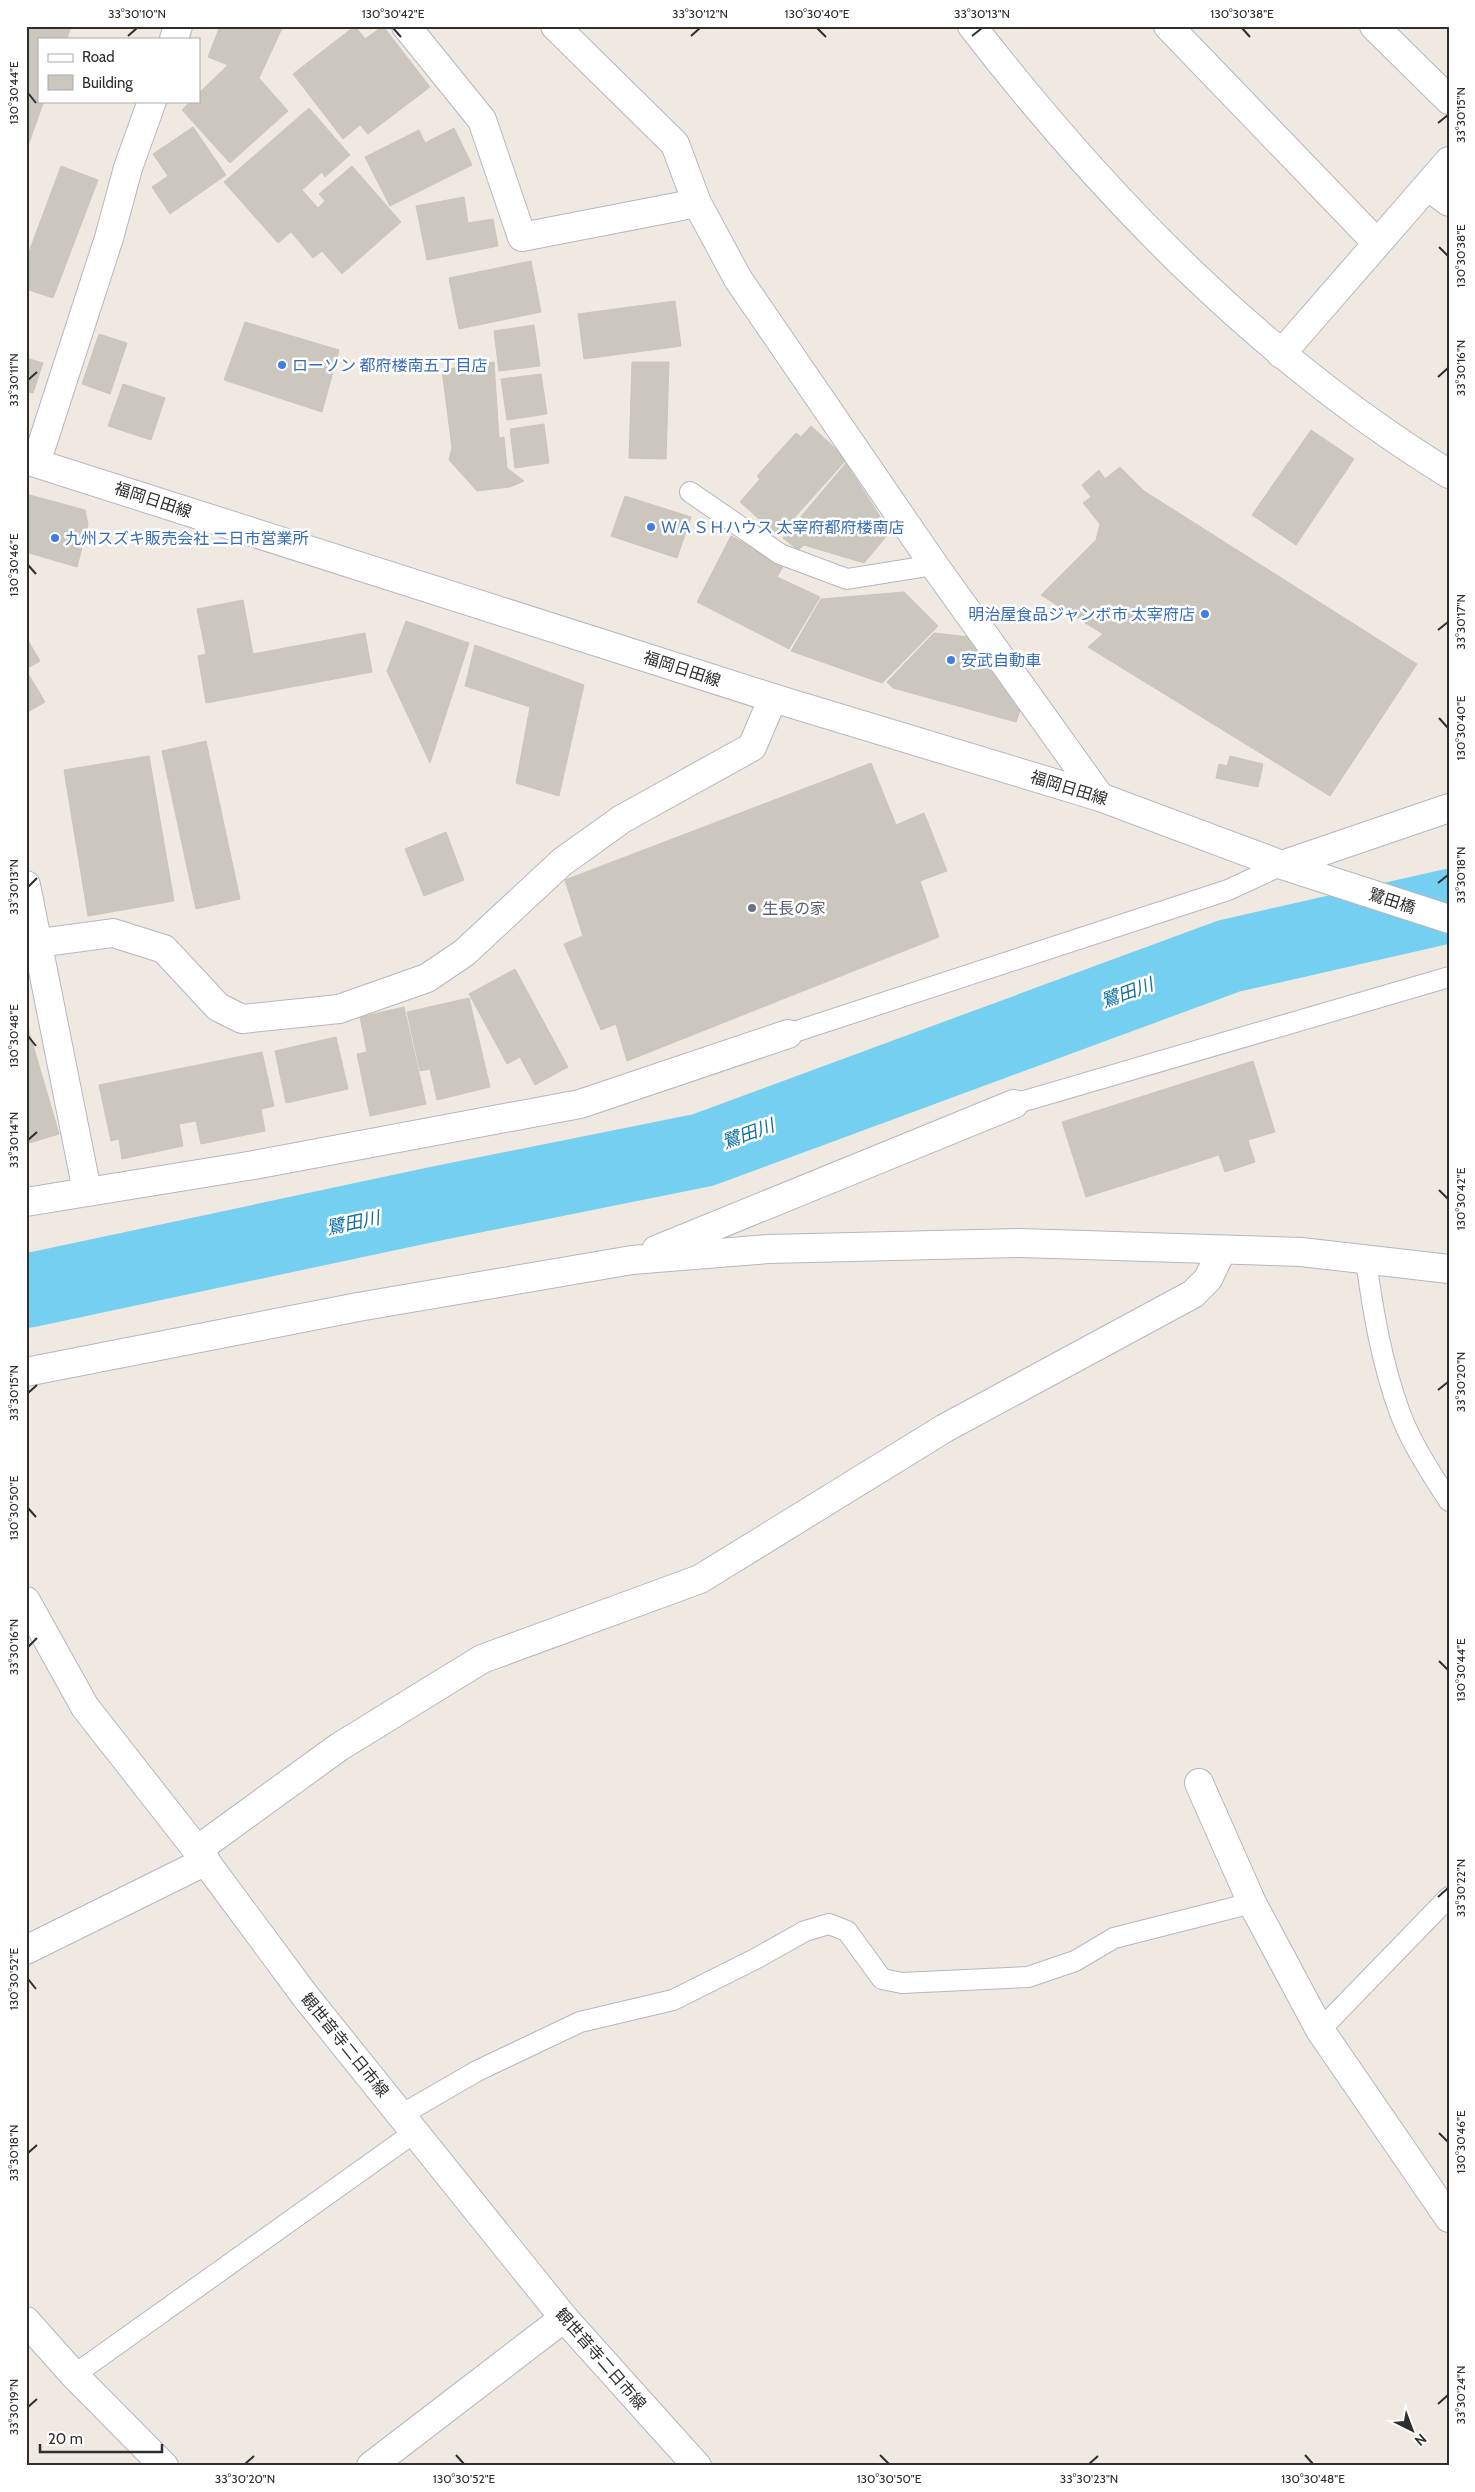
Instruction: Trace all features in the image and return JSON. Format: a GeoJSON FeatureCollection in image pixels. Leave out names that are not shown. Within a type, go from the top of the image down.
{"type":"FeatureCollection","features":[{"type":"Feature","properties":{"kind":"street"},"geometry":{"type":"LineString","coordinates":[[174,38],[178,26]]}},
{"type":"Feature","properties":{"kind":"street"},"geometry":{"type":"LineString","coordinates":[[406,26],[482,120],[522,237],[697,203]]}},
{"type":"Feature","properties":{"kind":"street"},"geometry":{"type":"LineString","coordinates":[[554,26],[675,144],[697,203],[738,279],[934,565],[1100,797]]}},
{"type":"Feature","properties":{"kind":"street"},"geometry":{"type":"LineString","coordinates":[[972,26],[1012,78],[1117,198],[1206,287],[1281,354],[1410,450],[1449,474]]}},
{"type":"Feature","properties":{"kind":"street"},"geometry":{"type":"LineString","coordinates":[[1168,26],[1377,243]]}},
{"type":"Feature","properties":{"kind":"street"},"geometry":{"type":"LineString","coordinates":[[1374,26],[1449,100]]}},
{"type":"Feature","properties":{"kind":"street"},"geometry":{"type":"LineString","coordinates":[[31,462],[109,238],[128,168],[152,102]]}},
{"type":"Feature","properties":{"kind":"street"},"geometry":{"type":"LineString","coordinates":[[1281,354],[1377,243],[1438,194],[1449,161]]}},
{"type":"Feature","properties":{"kind":"street","name":"福岡日田線"},"geometry":{"type":"LineString","coordinates":[[31,462],[773,698],[1100,797],[1282,865],[1335,882]]}},
{"type":"Feature","properties":{"kind":"street"},"geometry":{"type":"LineString","coordinates":[[39,943],[113,933],[164,949],[218,1007],[242,1019],[339,1009],[427,978],[464,953],[562,862],[622,819],[752,747],[773,698]]}},
{"type":"Feature","properties":{"kind":"street"},"geometry":{"type":"LineString","coordinates":[[1282,865],[1449,808]]}},
{"type":"Feature","properties":{"kind":"street","name":"鷺田橋"},"geometry":{"type":"LineString","coordinates":[[1335,882],[1449,919]]}},
{"type":"Feature","properties":{"kind":"street"},"geometry":{"type":"LineString","coordinates":[[26,885],[88,1191]]}},
{"type":"Feature","properties":{"kind":"street"},"geometry":{"type":"LineString","coordinates":[[26,1202],[254,1165],[580,1104],[788,1034]]}},
{"type":"Feature","properties":{"kind":"street"},"geometry":{"type":"LineString","coordinates":[[632,1260],[1014,1104]]}},
{"type":"Feature","properties":{"kind":"street"},"geometry":{"type":"LineString","coordinates":[[26,1372],[358,1307],[632,1260],[769,1249],[1021,1243],[1301,1252],[1449,1269]]}},
{"type":"Feature","properties":{"kind":"street"},"geometry":{"type":"LineString","coordinates":[[26,1950],[201,1855],[339,1748],[482,1659],[700,1579],[945,1428],[1193,1294],[1208,1280],[1222,1250]]}},
{"type":"Feature","properties":{"kind":"street","name":"観世音寺二日市線"},"geometry":{"type":"LineString","coordinates":[[26,1601],[85,1707],[201,1855],[306,1996],[564,2318],[697,2466]]}},
{"type":"Feature","properties":{"kind":"street"},"geometry":{"type":"LineString","coordinates":[[1199,1783],[1252,1902],[1320,2030],[1449,2218]]}},
{"type":"Feature","properties":{"kind":"street"},"geometry":{"type":"LineString","coordinates":[[371,2466],[564,2318]]}},
{"type":"Feature","properties":{"kind":"street"},"geometry":{"type":"LineString","coordinates":[[26,2321],[74,2375],[164,2466]]}},
{"type":"Feature","properties":{"kind":"lane"},"geometry":{"type":"LineString","coordinates":[[690,492],[780,554],[848,579],[934,565]]}},
{"type":"Feature","properties":{"kind":"lane"},"geometry":{"type":"LineString","coordinates":[[788,1034],[1228,890],[1282,865]]}},
{"type":"Feature","properties":{"kind":"lane"},"geometry":{"type":"LineString","coordinates":[[1014,1104],[1449,977]]}},
{"type":"Feature","properties":{"kind":"lane"},"geometry":{"type":"LineString","coordinates":[[1366,1260],[1375,1326],[1400,1414],[1421,1456],[1449,1501]]}},
{"type":"Feature","properties":{"kind":"lane"},"geometry":{"type":"LineString","coordinates":[[1320,2030],[1449,1897]]}},
{"type":"Feature","properties":{"kind":"lane"},"geometry":{"type":"LineString","coordinates":[[74,2375],[477,2071],[580,2022],[673,2000],[757,1958],[805,1931],[829,1924],[847,1931],[882,1980],[902,1983],[1028,1977],[1075,1961],[1114,1938],[1252,1902]]}},
{"type":"Feature","properties":{"kind":"building"},"geometry":{"type":"Polygon","coordinates":[[[26,26],[71,26],[67,38],[38,38],[38,102],[44,102],[26,151],[26,26]]]}},
{"type":"Feature","properties":{"kind":"building"},"geometry":{"type":"Polygon","coordinates":[[[220,26],[283,26],[259,78],[288,111],[230,163],[182,110],[190,102],[200,102],[200,92],[228,65],[208,57],[220,26]]]}},
{"type":"Feature","properties":{"kind":"building"},"geometry":{"type":"Polygon","coordinates":[[[355,26],[365,39],[383,26],[430,87],[368,134],[360,125],[343,139],[293,74],[355,26]]]}},
{"type":"Feature","properties":{"kind":"building"},"geometry":{"type":"Polygon","coordinates":[[[309,108],[350,155],[325,177],[322,172],[302,190],[318,208],[325,201],[319,194],[352,166],[401,222],[342,274],[322,251],[313,258],[291,232],[278,243],[224,182],[309,108]]]}},
{"type":"Feature","properties":{"kind":"building"},"geometry":{"type":"Polygon","coordinates":[[[193,127],[226,175],[170,214],[152,187],[168,176],[153,154],[193,127]]]}},
{"type":"Feature","properties":{"kind":"building"},"geometry":{"type":"Polygon","coordinates":[[[454,128],[472,165],[390,206],[365,157],[419,130],[425,143],[454,128]]]}},
{"type":"Feature","properties":{"kind":"building"},"geometry":{"type":"Polygon","coordinates":[[[61,166],[98,180],[53,298],[26,289],[26,260],[61,166]]]}},
{"type":"Feature","properties":{"kind":"building"},"geometry":{"type":"Polygon","coordinates":[[[464,197],[468,223],[493,219],[498,246],[427,260],[416,206],[464,197]]]}},
{"type":"Feature","properties":{"kind":"building"},"geometry":{"type":"Polygon","coordinates":[[[531,261],[541,312],[459,329],[449,278],[531,261]]]}},
{"type":"Feature","properties":{"kind":"building"},"geometry":{"type":"Polygon","coordinates":[[[675,301],[681,346],[584,359],[578,314],[675,301]]]}},
{"type":"Feature","properties":{"kind":"building","name":"ローソン 都府楼南五丁目店"},"geometry":{"type":"Polygon","coordinates":[[[245,322],[339,350],[322,412],[224,380],[245,322]]]}},
{"type":"Feature","properties":{"kind":"building"},"geometry":{"type":"Polygon","coordinates":[[[534,325],[540,366],[499,371],[494,331],[534,325]]]}},
{"type":"Feature","properties":{"kind":"building"},"geometry":{"type":"Polygon","coordinates":[[[99,334],[127,343],[110,394],[82,384],[99,334]]]}},
{"type":"Feature","properties":{"kind":"building"},"geometry":{"type":"Polygon","coordinates":[[[26,358],[43,363],[33,393],[26,391],[26,358]]]}},
{"type":"Feature","properties":{"kind":"building"},"geometry":{"type":"Polygon","coordinates":[[[494,362],[499,438],[504,437],[507,468],[524,481],[510,487],[477,491],[449,460],[452,448],[442,370],[494,362]]]}},
{"type":"Feature","properties":{"kind":"building"},"geometry":{"type":"Polygon","coordinates":[[[632,362],[669,362],[666,459],[629,458],[632,362]]]}},
{"type":"Feature","properties":{"kind":"building"},"geometry":{"type":"Polygon","coordinates":[[[541,374],[547,414],[507,420],[501,379],[541,374]]]}},
{"type":"Feature","properties":{"kind":"building"},"geometry":{"type":"Polygon","coordinates":[[[123,384],[165,398],[151,440],[108,426],[123,384]]]}},
{"type":"Feature","properties":{"kind":"building"},"geometry":{"type":"Polygon","coordinates":[[[544,424],[549,463],[515,468],[510,429],[544,424]]]}},
{"type":"Feature","properties":{"kind":"building"},"geometry":{"type":"Polygon","coordinates":[[[811,426],[847,459],[778,536],[740,502],[760,479],[757,476],[796,433],[801,437],[811,426]]]}},
{"type":"Feature","properties":{"kind":"building"},"geometry":{"type":"Polygon","coordinates":[[[1311,430],[1354,459],[1296,545],[1252,515],[1311,430]]]}},
{"type":"Feature","properties":{"kind":"building"},"geometry":{"type":"Polygon","coordinates":[[[846,463],[890,532],[864,563],[804,545],[798,550],[783,538],[846,463]]]}},
{"type":"Feature","properties":{"kind":"building","name":"明治屋食品ジャンボ市 太宰府店"},"geometry":{"type":"Polygon","coordinates":[[[1120,467],[1144,491],[1417,664],[1330,796],[1088,647],[1103,634],[1041,595],[1096,540],[1100,524],[1083,503],[1091,497],[1082,485],[1099,470],[1105,479],[1120,467]]]}},
{"type":"Feature","properties":{"kind":"building","name":"九州スズキ販売会社 二日市営業所"},"geometry":{"type":"Polygon","coordinates":[[[26,494],[85,510],[88,525],[77,567],[26,552],[26,494]]]}},
{"type":"Feature","properties":{"kind":"building","name":"ＷＡＳＨハウス 太宰府都府楼南店"},"geometry":{"type":"Polygon","coordinates":[[[625,496],[691,517],[677,558],[611,536],[625,496]]]}},
{"type":"Feature","properties":{"kind":"building"},"geometry":{"type":"Polygon","coordinates":[[[731,536],[784,565],[777,577],[820,597],[789,649],[697,602],[731,536]]]}},
{"type":"Feature","properties":{"kind":"building"},"geometry":{"type":"Polygon","coordinates":[[[904,592],[938,626],[882,683],[791,651],[821,599],[904,592]]]}},
{"type":"Feature","properties":{"kind":"building"},"geometry":{"type":"Polygon","coordinates":[[[243,600],[253,654],[365,633],[372,672],[206,703],[198,656],[206,654],[197,609],[243,600]]]}},
{"type":"Feature","properties":{"kind":"building"},"geometry":{"type":"Polygon","coordinates":[[[406,621],[469,643],[430,763],[387,671],[406,621]]]}},
{"type":"Feature","properties":{"kind":"building","name":"安武自動車"},"geometry":{"type":"Polygon","coordinates":[[[934,633],[978,638],[1023,702],[1016,722],[893,688],[887,682],[934,633]]]}},
{"type":"Feature","properties":{"kind":"building"},"geometry":{"type":"Polygon","coordinates":[[[26,637],[40,661],[26,669],[26,637]]]}},
{"type":"Feature","properties":{"kind":"building"},"geometry":{"type":"Polygon","coordinates":[[[475,645],[584,685],[559,796],[516,783],[530,707],[465,686],[475,645]]]}},
{"type":"Feature","properties":{"kind":"building"},"geometry":{"type":"Polygon","coordinates":[[[29,675],[45,702],[26,713],[26,677],[29,675]]]}},
{"type":"Feature","properties":{"kind":"building"},"geometry":{"type":"Polygon","coordinates":[[[206,741],[240,899],[196,909],[162,751],[206,741]]]}},
{"type":"Feature","properties":{"kind":"building"},"geometry":{"type":"Polygon","coordinates":[[[149,756],[174,901],[88,916],[64,770],[149,756]]]}},
{"type":"Feature","properties":{"kind":"building"},"geometry":{"type":"Polygon","coordinates":[[[1230,756],[1263,764],[1258,787],[1216,778],[1219,764],[1227,766],[1230,756]]]}},
{"type":"Feature","properties":{"kind":"building","name":"生長の家"},"geometry":{"type":"Polygon","coordinates":[[[871,763],[896,825],[924,813],[947,871],[920,881],[939,937],[627,1061],[616,1024],[601,1030],[564,944],[583,936],[565,880],[871,763]]]}},
{"type":"Feature","properties":{"kind":"building"},"geometry":{"type":"Polygon","coordinates":[[[446,832],[464,880],[424,896],[405,849],[446,832]]]}},
{"type":"Feature","properties":{"kind":"building"},"geometry":{"type":"Polygon","coordinates":[[[515,969],[568,1067],[535,1085],[520,1057],[507,1064],[469,994],[515,969]]]}},
{"type":"Feature","properties":{"kind":"building"},"geometry":{"type":"Polygon","coordinates":[[[469,998],[490,1087],[437,1100],[430,1069],[420,1071],[407,1012],[469,998]]]}},
{"type":"Feature","properties":{"kind":"building"},"geometry":{"type":"Polygon","coordinates":[[[404,1007],[426,1104],[370,1116],[357,1054],[367,1052],[360,1017],[404,1007]]]}},
{"type":"Feature","properties":{"kind":"building"},"geometry":{"type":"Polygon","coordinates":[[[26,1021],[59,1134],[26,1144],[26,1021]]]}},
{"type":"Feature","properties":{"kind":"building"},"geometry":{"type":"Polygon","coordinates":[[[336,1037],[348,1089],[286,1103],[275,1051],[336,1037]]]}},
{"type":"Feature","properties":{"kind":"building"},"geometry":{"type":"Polygon","coordinates":[[[262,1052],[274,1106],[261,1109],[265,1131],[201,1144],[196,1121],[179,1124],[183,1146],[122,1159],[119,1139],[111,1141],[99,1085],[262,1052]]]}},
{"type":"Feature","properties":{"kind":"building"},"geometry":{"type":"Polygon","coordinates":[[[1253,1061],[1275,1132],[1248,1140],[1255,1162],[1225,1172],[1219,1155],[1086,1197],[1062,1122],[1253,1061]]]}},
{"type":"Feature","properties":{"kind":"waterway","name":"鷺田川"},"geometry":{"type":"LineString","coordinates":[[26,1291],[439,1203],[703,1150],[1229,956],[1449,906]]}},
{"type":"Feature","properties":{"kind":"place","name":"ローソン 都府楼南五丁目店"},"geometry":{"type":"Point","coordinates":[282,365]}},
{"type":"Feature","properties":{"kind":"place","name":"ＷＡＳＨハウス 太宰府都府楼南店"},"geometry":{"type":"Point","coordinates":[651,527]}},
{"type":"Feature","properties":{"kind":"place","name":"九州スズキ販売会社 二日市営業所"},"geometry":{"type":"Point","coordinates":[55,538]}},
{"type":"Feature","properties":{"kind":"place","name":"明治屋食品ジャンボ市 太宰府店"},"geometry":{"type":"Point","coordinates":[1205,614]}},
{"type":"Feature","properties":{"kind":"place","name":"安武自動車"},"geometry":{"type":"Point","coordinates":[951,660]}},
{"type":"Feature","properties":{"kind":"place","name":"生長の家"},"geometry":{"type":"Point","coordinates":[752,908]}}]}
